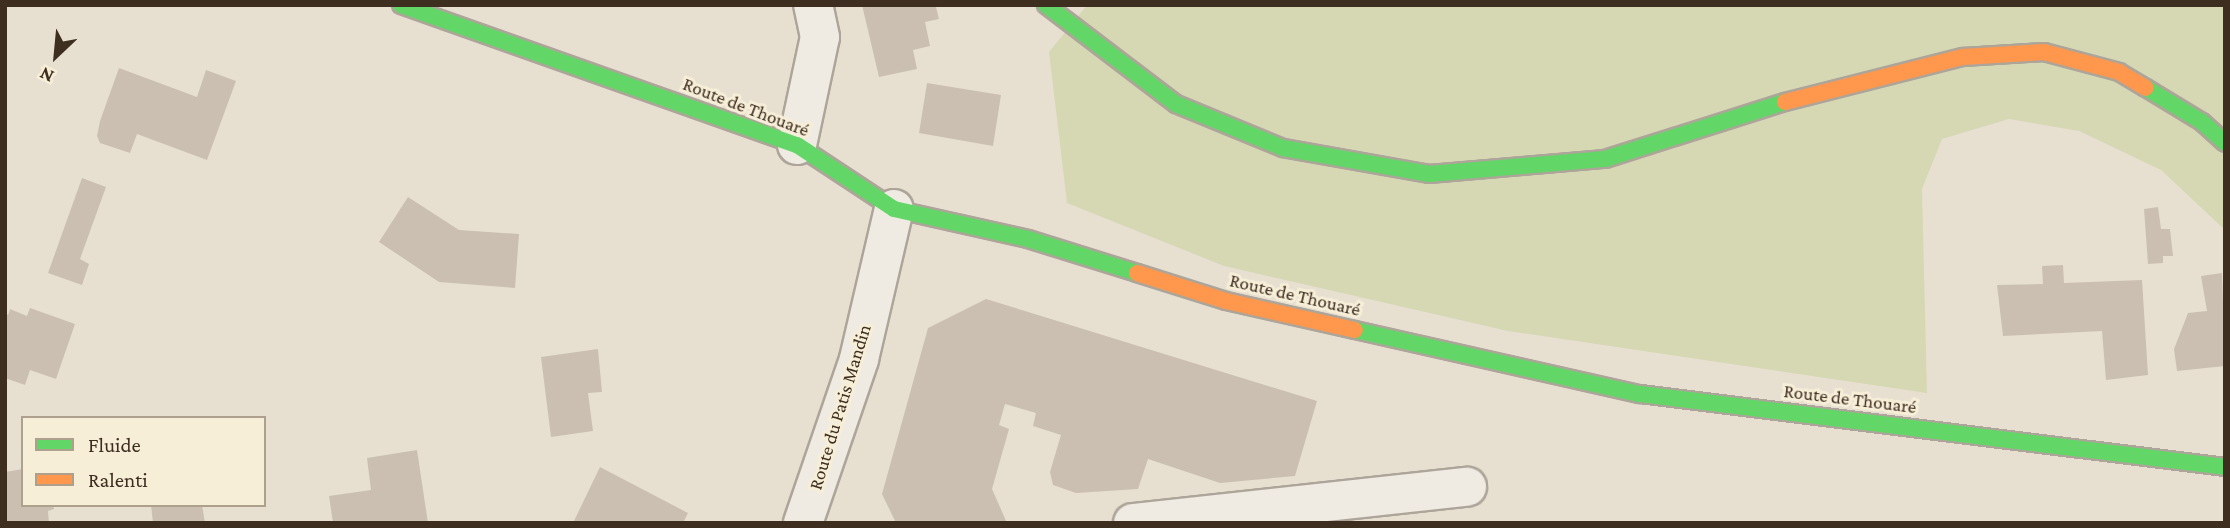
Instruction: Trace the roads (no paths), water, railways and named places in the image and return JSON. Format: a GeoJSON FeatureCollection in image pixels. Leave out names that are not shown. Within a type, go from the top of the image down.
{"type":"FeatureCollection","features":[{"type":"Feature","properties":{"kind":"street","name":"Route de Thouaré"},"geometry":{"type":"LineString","coordinates":[[401,5],[797,145],[894,209],[1028,239],[1226,301],[1640,394],[2225,467]]}},
{"type":"Feature","properties":{"kind":"street"},"geometry":{"type":"LineString","coordinates":[[797,145],[820,37],[813,5]]}},
{"type":"Feature","properties":{"kind":"street"},"geometry":{"type":"LineString","coordinates":[[1046,5],[1176,104],[1283,148],[1429,174],[1605,159],[1815,92],[1963,57],[2044,52],[2119,72],[2202,122],[2225,143]]}},
{"type":"Feature","properties":{"kind":"street","name":"Route du Patis Mandin"},"geometry":{"type":"LineString","coordinates":[[803,523],[859,359],[894,209]]}},
{"type":"Feature","properties":{"kind":"street"},"geometry":{"type":"LineString","coordinates":[[1133,523],[1467,487]]}}]}
